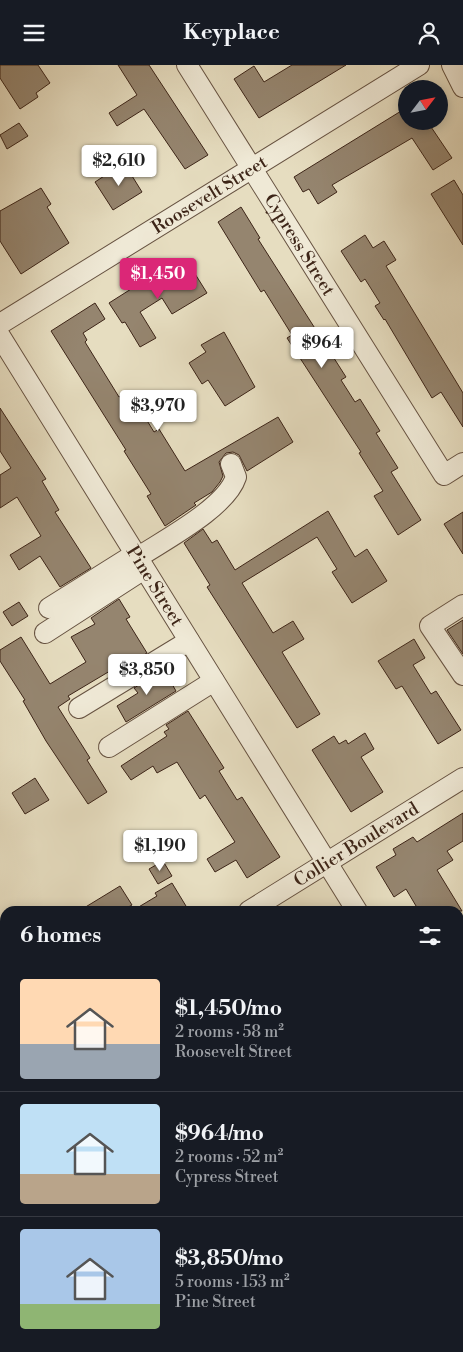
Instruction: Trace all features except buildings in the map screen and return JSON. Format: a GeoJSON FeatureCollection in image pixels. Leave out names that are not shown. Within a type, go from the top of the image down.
{"type":"FeatureCollection","features":[{"type":"Feature","properties":{"kind":"street","name":"Cypress Street"},"geometry":{"type":"LineString","coordinates":[[187,65],[444,475],[463,463]]}},
{"type":"Feature","properties":{"kind":"street","name":"Roosevelt Street"},"geometry":{"type":"LineString","coordinates":[[0,324],[251,167],[419,65]]}},
{"type":"Feature","properties":{"kind":"street"},"geometry":{"type":"LineString","coordinates":[[452,65],[463,87]]}},
{"type":"Feature","properties":{"kind":"street","name":"Pine Street"},"geometry":{"type":"LineString","coordinates":[[0,336],[354,906]]}},
{"type":"Feature","properties":{"kind":"street"},"geometry":{"type":"LineString","coordinates":[[45,633],[139,560],[196,521],[234,484],[236,477],[231,464]]}},
{"type":"Feature","properties":{"kind":"street"},"geometry":{"type":"LineString","coordinates":[[49,608],[139,560]]}},
{"type":"Feature","properties":{"kind":"street"},"geometry":{"type":"LineString","coordinates":[[463,605],[430,625],[463,675]]}},
{"type":"Feature","properties":{"kind":"street"},"geometry":{"type":"LineString","coordinates":[[79,708],[189,641]]}},
{"type":"Feature","properties":{"kind":"street"},"geometry":{"type":"LineString","coordinates":[[109,747],[214,681]]}},
{"type":"Feature","properties":{"kind":"street","name":"Collier Boulevard"},"geometry":{"type":"LineString","coordinates":[[257,906],[463,778]]}}]}
